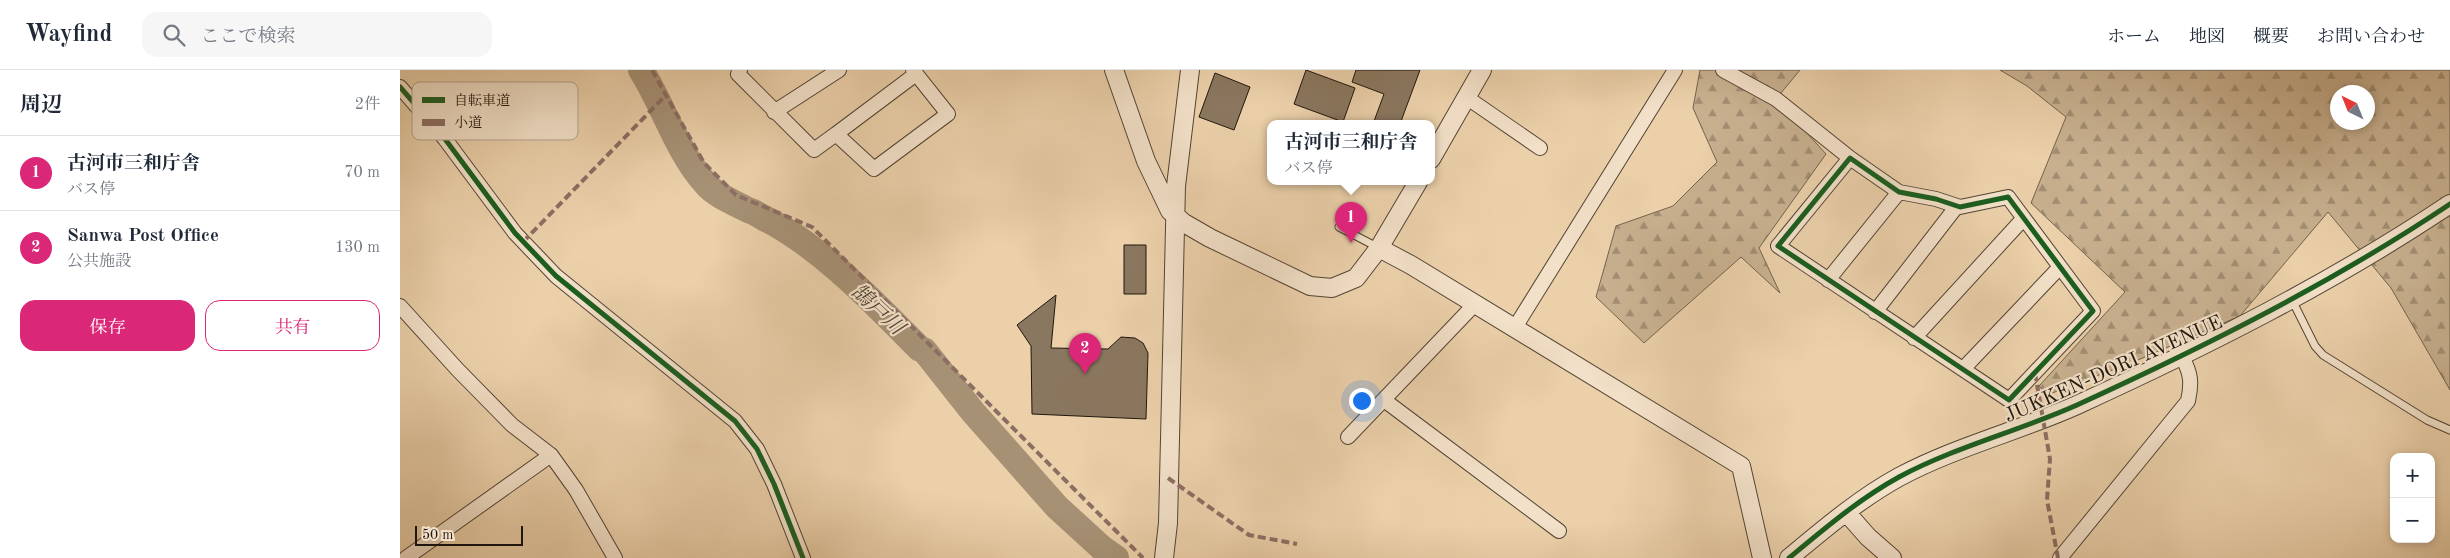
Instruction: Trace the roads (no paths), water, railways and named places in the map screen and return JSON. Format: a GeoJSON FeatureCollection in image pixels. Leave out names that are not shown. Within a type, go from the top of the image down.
{"type":"FeatureCollection","features":[{"type":"Feature","properties":{"kind":"street"},"geometry":{"type":"LineString","coordinates":[[740,70],[738,74],[814,150],[914,72],[948,114],[874,169],[836,134]]}},
{"type":"Feature","properties":{"kind":"street"},"geometry":{"type":"LineString","coordinates":[[774,112],[839,70]]}},
{"type":"Feature","properties":{"kind":"street"},"geometry":{"type":"LineString","coordinates":[[1114,70],[1155,184],[1166,206],[1175,216],[1210,238],[1310,286],[1332,288],[1356,278],[1379,248],[1416,185]]}},
{"type":"Feature","properties":{"kind":"street"},"geometry":{"type":"LineString","coordinates":[[1164,558],[1168,523],[1175,216],[1178,160],[1190,70]]}},
{"type":"Feature","properties":{"kind":"street"},"geometry":{"type":"LineString","coordinates":[[1435,152],[1482,70]]}},
{"type":"Feature","properties":{"kind":"street"},"geometry":{"type":"LineString","coordinates":[[1514,329],[1675,70]]}},
{"type":"Feature","properties":{"kind":"street"},"geometry":{"type":"LineString","coordinates":[[1723,70],[1776,99],[1850,158],[1899,192],[1936,199],[1957,206],[2008,198],[2093,311],[2009,400],[1778,246],[1850,158]]}},
{"type":"Feature","properties":{"kind":"street"},"geometry":{"type":"LineString","coordinates":[[400,87],[412,101]]}},
{"type":"Feature","properties":{"kind":"street"},"geometry":{"type":"LineString","coordinates":[[1466,97],[1540,148]]}},
{"type":"Feature","properties":{"kind":"street"},"geometry":{"type":"LineString","coordinates":[[445,140],[515,233],[556,276],[735,421],[757,449],[774,484],[803,558]]}},
{"type":"Feature","properties":{"kind":"street"},"geometry":{"type":"LineString","coordinates":[[1828,280],[1899,192]]}},
{"type":"Feature","properties":{"kind":"street","name":"JUKKEN-DORI AVENUE"},"geometry":{"type":"LineString","coordinates":[[1789,558],[1846,512],[1900,477],[2046,419],[2182,357],[2292,300],[2450,204]]}},
{"type":"Feature","properties":{"kind":"street"},"geometry":{"type":"LineString","coordinates":[[1875,312],[1957,206]]}},
{"type":"Feature","properties":{"kind":"street"},"geometry":{"type":"LineString","coordinates":[[1914,338],[2023,219]]}},
{"type":"Feature","properties":{"kind":"street"},"geometry":{"type":"LineString","coordinates":[[1379,248],[1411,265],[1741,466],[1762,558]]}},
{"type":"Feature","properties":{"kind":"street"},"geometry":{"type":"LineString","coordinates":[[1963,369],[2059,268]]}},
{"type":"Feature","properties":{"kind":"street"},"geometry":{"type":"LineString","coordinates":[[1348,437],[1475,304]]}},
{"type":"Feature","properties":{"kind":"street"},"geometry":{"type":"LineString","coordinates":[[400,306],[456,369],[512,425],[551,455],[576,490],[615,558]]}},
{"type":"Feature","properties":{"kind":"street"},"geometry":{"type":"LineString","coordinates":[[2060,558],[2188,400],[2191,386],[2190,372],[2182,357]]}},
{"type":"Feature","properties":{"kind":"street"},"geometry":{"type":"LineString","coordinates":[[1384,400],[1559,531]]}},
{"type":"Feature","properties":{"kind":"street"},"geometry":{"type":"LineString","coordinates":[[406,558],[551,455]]}},
{"type":"Feature","properties":{"kind":"street"},"geometry":{"type":"LineString","coordinates":[[1846,512],[1868,537],[1892,558]]}},
{"type":"Feature","properties":{"kind":"lane"},"geometry":{"type":"LineString","coordinates":[[1339,227],[1379,248]]}},
{"type":"Feature","properties":{"kind":"lane"},"geometry":{"type":"LineString","coordinates":[[2292,300],[2315,346],[2324,355],[2427,420],[2450,430]]}},
{"type":"Feature","properties":{"kind":"waterway","name":"鵠戸川"},"geometry":{"type":"LineString","coordinates":[[641,70],[687,158],[710,188],[786,230],[847,278],[920,349],[924,350],[973,412],[1057,507],[1103,549],[1116,558]]}},
{"type":"Feature","properties":{"kind":"place","name":"古河市三和庁舎"},"geometry":{"type":"Point","coordinates":[1351,243]}},
{"type":"Feature","properties":{"kind":"place","name":"Sanwa Post Office"},"geometry":{"type":"Point","coordinates":[1085,374]}}]}
